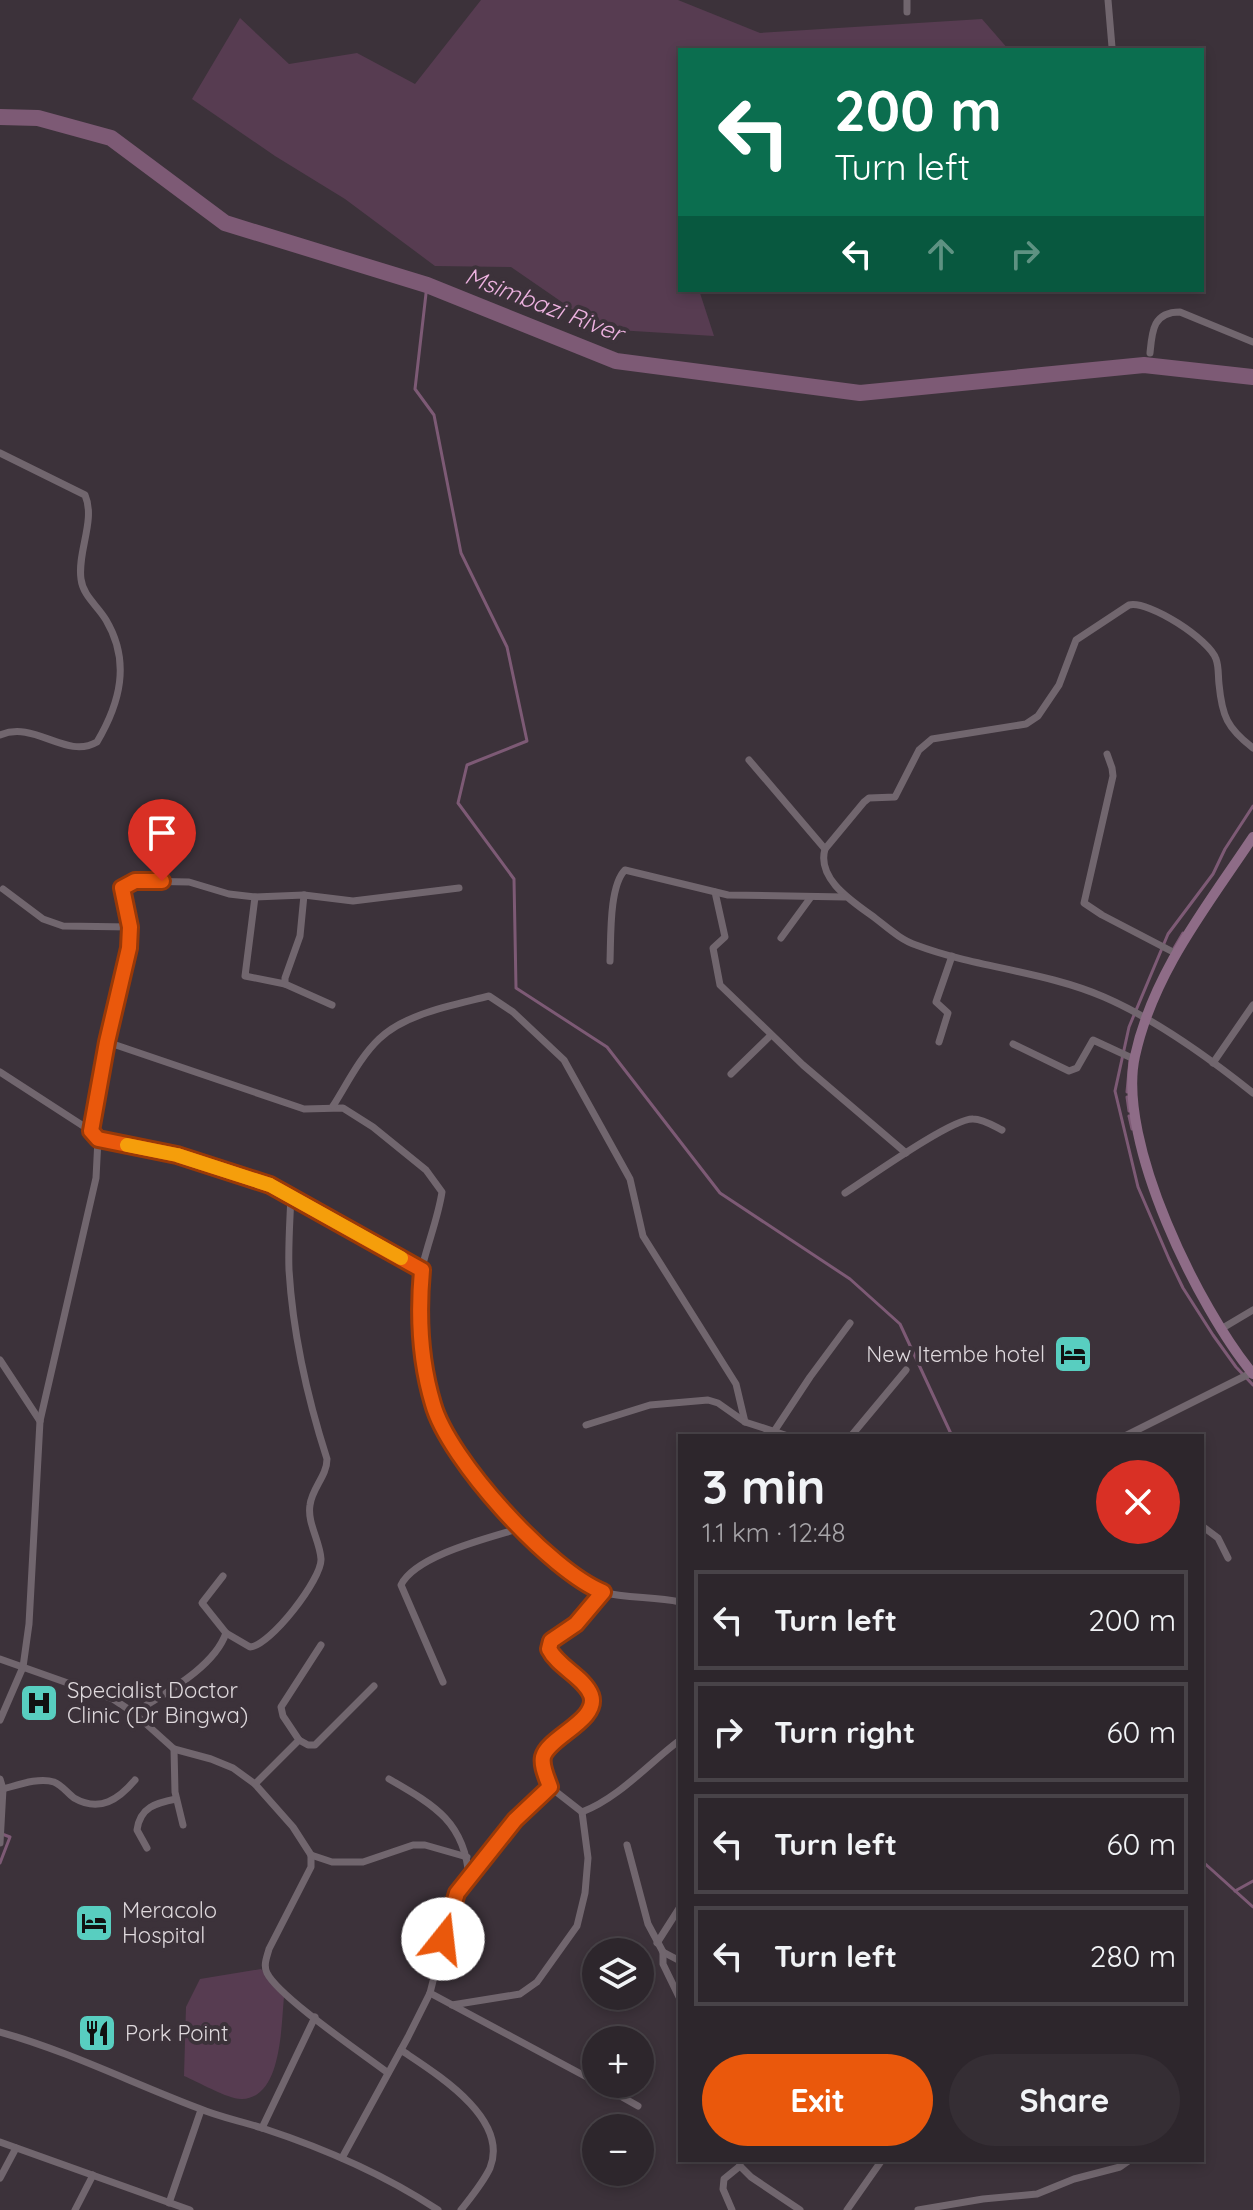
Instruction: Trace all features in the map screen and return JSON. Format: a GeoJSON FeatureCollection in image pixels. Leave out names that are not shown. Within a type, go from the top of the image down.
{"type":"FeatureCollection","features":[{"type":"Feature","properties":{"kind":"main road"},"geometry":{"type":"LineString","coordinates":[[1252,1373],[1191,1278],[1155,1192],[1133,1101],[1134,1059],[1175,953],[1253,837]]}},
{"type":"Feature","properties":{"kind":"street"},"geometry":{"type":"LineString","coordinates":[[907,0],[907,12]]}},
{"type":"Feature","properties":{"kind":"street"},"geometry":{"type":"LineString","coordinates":[[1108,0],[1112,47]]}},
{"type":"Feature","properties":{"kind":"street"},"geometry":{"type":"LineString","coordinates":[[1150,353],[1154,326],[1169,312],[1180,312],[1253,342]]}},
{"type":"Feature","properties":{"kind":"street"},"geometry":{"type":"LineString","coordinates":[[0,453],[85,495],[89,513],[81,550],[81,584],[108,623],[121,664],[119,696],[97,742],[80,748],[22,730],[0,735]]}},
{"type":"Feature","properties":{"kind":"street"},"geometry":{"type":"LineString","coordinates":[[1253,748],[1222,713],[1216,658],[1208,646],[1159,612],[1136,603],[1076,640],[1059,685],[1038,716],[1026,724],[932,739],[919,750],[895,797],[869,798],[825,849],[822,858],[845,897],[912,944],[1070,984],[1101,995],[1147,1019],[1253,1093]]}},
{"type":"Feature","properties":{"kind":"street"},"geometry":{"type":"LineString","coordinates":[[1107,754],[1113,776],[1084,903],[1175,953]]}},
{"type":"Feature","properties":{"kind":"street"},"geometry":{"type":"LineString","coordinates":[[749,760],[825,849]]}},
{"type":"Feature","properties":{"kind":"street"},"geometry":{"type":"LineString","coordinates":[[610,961],[615,892],[619,876],[625,870],[741,897],[845,897]]}},
{"type":"Feature","properties":{"kind":"street"},"geometry":{"type":"LineString","coordinates":[[91,1131],[107,1042],[129,948],[130,927],[122,888],[135,881],[189,882],[229,894],[255,897],[304,895],[353,901],[459,888]]}},
{"type":"Feature","properties":{"kind":"street"},"geometry":{"type":"LineString","coordinates":[[3,889],[43,919],[63,926],[130,927]]}},
{"type":"Feature","properties":{"kind":"street"},"geometry":{"type":"LineString","coordinates":[[715,892],[725,937],[713,948],[720,985],[770,1036],[906,1153]]}},
{"type":"Feature","properties":{"kind":"street"},"geometry":{"type":"LineString","coordinates":[[285,984],[300,936],[304,895]]}},
{"type":"Feature","properties":{"kind":"street"},"geometry":{"type":"LineString","coordinates":[[255,897],[245,976],[285,984],[332,1005]]}},
{"type":"Feature","properties":{"kind":"street"},"geometry":{"type":"LineString","coordinates":[[781,938],[811,897]]}},
{"type":"Feature","properties":{"kind":"street"},"geometry":{"type":"LineString","coordinates":[[939,1042],[948,1013],[936,1002],[952,956]]}},
{"type":"Feature","properties":{"kind":"street"},"geometry":{"type":"LineString","coordinates":[[333,1106],[379,1039],[400,1024],[489,996],[513,1012],[564,1060],[602,1127],[630,1179],[643,1236],[736,1384],[745,1422]]}},
{"type":"Feature","properties":{"kind":"street"},"geometry":{"type":"LineString","coordinates":[[1213,1063],[1253,1005]]}},
{"type":"Feature","properties":{"kind":"street"},"geometry":{"type":"LineString","coordinates":[[731,1074],[770,1036]]}},
{"type":"Feature","properties":{"kind":"street"},"geometry":{"type":"LineString","coordinates":[[1013,1044],[1069,1071],[1077,1068],[1093,1040],[1134,1059]]}},
{"type":"Feature","properties":{"kind":"street"},"geometry":{"type":"LineString","coordinates":[[107,1042],[295,1106],[313,1110],[333,1106],[343,1108],[373,1127],[426,1170],[442,1192],[422,1270],[422,1346],[433,1406],[454,1445],[488,1491],[521,1528],[572,1576],[603,1592],[678,1602]]}},
{"type":"Feature","properties":{"kind":"street"},"geometry":{"type":"LineString","coordinates":[[0,1072],[91,1131],[98,1139],[177,1155],[260,1182],[291,1195],[422,1270]]}},
{"type":"Feature","properties":{"kind":"street"},"geometry":{"type":"LineString","coordinates":[[845,1193],[955,1125],[973,1119],[1002,1130]]}},
{"type":"Feature","properties":{"kind":"street"},"geometry":{"type":"LineString","coordinates":[[0,1720],[23,1667],[29,1624],[40,1421],[96,1178],[98,1139]]}},
{"type":"Feature","properties":{"kind":"street"},"geometry":{"type":"LineString","coordinates":[[223,1576],[202,1603],[226,1633],[250,1647],[263,1643],[302,1599],[321,1565],[310,1505],[327,1467],[327,1459],[297,1345],[289,1269],[291,1195]]}},
{"type":"Feature","properties":{"kind":"street"},"geometry":{"type":"LineString","coordinates":[[1221,1329],[1253,1310]]}},
{"type":"Feature","properties":{"kind":"street"},"geometry":{"type":"LineString","coordinates":[[775,1430],[850,1323]]}},
{"type":"Feature","properties":{"kind":"street"},"geometry":{"type":"LineString","coordinates":[[0,1360],[40,1421]]}},
{"type":"Feature","properties":{"kind":"street"},"geometry":{"type":"LineString","coordinates":[[853,1434],[906,1370]]}},
{"type":"Feature","properties":{"kind":"street"},"geometry":{"type":"LineString","coordinates":[[1128,1434],[1252,1373]]}},
{"type":"Feature","properties":{"kind":"street"},"geometry":{"type":"LineString","coordinates":[[586,1425],[650,1405],[693,1400],[718,1403],[745,1422],[784,1434]]}},
{"type":"Feature","properties":{"kind":"street"},"geometry":{"type":"LineString","coordinates":[[1144,1425],[1147,1434]]}},
{"type":"Feature","properties":{"kind":"street"},"geometry":{"type":"LineString","coordinates":[[443,1682],[401,1585],[414,1569],[441,1556],[521,1528]]}},
{"type":"Feature","properties":{"kind":"street"},"geometry":{"type":"LineString","coordinates":[[1204,1528],[1218,1538],[1228,1558]]}},
{"type":"Feature","properties":{"kind":"street"},"geometry":{"type":"LineString","coordinates":[[452,2005],[520,1994],[537,1982],[577,1926],[585,1893],[588,1858],[582,1812],[550,1787],[542,1760],[546,1751],[586,1714],[592,1702],[590,1693],[554,1659],[549,1649],[551,1641],[576,1624],[603,1592]]}},
{"type":"Feature","properties":{"kind":"street"},"geometry":{"type":"LineString","coordinates":[[134,1713],[186,1679],[209,1658],[226,1633]]}},
{"type":"Feature","properties":{"kind":"street"},"geometry":{"type":"LineString","coordinates":[[321,1645],[281,1707],[283,1716],[299,1740],[315,1745],[374,1686]]}},
{"type":"Feature","properties":{"kind":"street"},"geometry":{"type":"LineString","coordinates":[[0,1659],[103,1695],[134,1713],[174,1749],[222,1763],[255,1784],[293,1827],[311,1855],[307,1877],[269,1949],[265,1963],[267,1973],[288,1996],[388,2073]]}},
{"type":"Feature","properties":{"kind":"street"},"geometry":{"type":"LineString","coordinates":[[255,1784],[299,1740]]}},
{"type":"Feature","properties":{"kind":"street"},"geometry":{"type":"LineString","coordinates":[[582,1812],[613,1793],[678,1742]]}},
{"type":"Feature","properties":{"kind":"street"},"geometry":{"type":"LineString","coordinates":[[174,1749],[176,1799],[183,1825]]}},
{"type":"Feature","properties":{"kind":"street"},"geometry":{"type":"LineString","coordinates":[[0,1779],[3,1789],[0,1843]]}},
{"type":"Feature","properties":{"kind":"street"},"geometry":{"type":"LineString","coordinates":[[389,1779],[446,1816],[463,1845],[469,1878]]}},
{"type":"Feature","properties":{"kind":"street"},"geometry":{"type":"LineString","coordinates":[[3,1789],[40,1780],[52,1781],[75,1798],[93,1803],[112,1802],[121,1797],[135,1780]]}},
{"type":"Feature","properties":{"kind":"street"},"geometry":{"type":"LineString","coordinates":[[342,2158],[430,1993],[452,1905],[469,1878],[515,1820],[550,1787]]}},
{"type":"Feature","properties":{"kind":"street"},"geometry":{"type":"LineString","coordinates":[[147,1848],[137,1830],[141,1816],[154,1803],[176,1799]]}},
{"type":"Feature","properties":{"kind":"street"},"geometry":{"type":"LineString","coordinates":[[311,1855],[332,1862],[363,1862],[413,1845],[425,1845],[467,1857]]}},
{"type":"Feature","properties":{"kind":"street"},"geometry":{"type":"LineString","coordinates":[[627,1845],[648,1924],[663,1952],[678,1960]]}},
{"type":"Feature","properties":{"kind":"street"},"geometry":{"type":"LineString","coordinates":[[657,1943],[678,1910]]}},
{"type":"Feature","properties":{"kind":"street"},"geometry":{"type":"LineString","coordinates":[[663,1952],[663,1964],[678,1995]]}},
{"type":"Feature","properties":{"kind":"street"},"geometry":{"type":"LineString","coordinates":[[430,1993],[582,2075]]}},
{"type":"Feature","properties":{"kind":"street"},"geometry":{"type":"LineString","coordinates":[[262,2128],[315,2017]]}},
{"type":"Feature","properties":{"kind":"street"},"geometry":{"type":"LineString","coordinates":[[0,2032],[63,2052],[201,2110],[262,2128],[342,2158],[412,2193],[438,2210]]}},
{"type":"Feature","properties":{"kind":"street"},"geometry":{"type":"LineString","coordinates":[[401,2050],[459,2091],[486,2127],[494,2148],[490,2167],[461,2210]]}},
{"type":"Feature","properties":{"kind":"street"},"geometry":{"type":"LineString","coordinates":[[624,2098],[638,2106]]}},
{"type":"Feature","properties":{"kind":"street"},"geometry":{"type":"LineString","coordinates":[[169,2203],[201,2110]]}},
{"type":"Feature","properties":{"kind":"street"},"geometry":{"type":"LineString","coordinates":[[0,2142],[190,2210]]}},
{"type":"Feature","properties":{"kind":"street"},"geometry":{"type":"LineString","coordinates":[[0,2178],[16,2148]]}},
{"type":"Feature","properties":{"kind":"street"},"geometry":{"type":"LineString","coordinates":[[847,2210],[881,2162]]}},
{"type":"Feature","properties":{"kind":"street"},"geometry":{"type":"LineString","coordinates":[[918,2210],[959,2207],[1037,2194],[1127,2162]]}},
{"type":"Feature","properties":{"kind":"street"},"geometry":{"type":"LineString","coordinates":[[732,2210],[723,2189],[724,2179],[740,2163],[751,2177],[800,2210]]}},
{"type":"Feature","properties":{"kind":"street"},"geometry":{"type":"LineString","coordinates":[[75,2210],[93,2175]]}},
{"type":"Feature","properties":{"kind":"shaded area"},"geometry":{"type":"Polygon","coordinates":[[[481,0],[678,0],[760,33],[982,19],[1007,48],[678,48],[678,292],[700,292],[714,336],[601,329],[511,267],[435,266],[345,199],[192,99],[240,18],[289,64],[357,53],[415,84],[481,0]]]}},
{"type":"Feature","properties":{"kind":"shaded area"},"geometry":{"type":"Polygon","coordinates":[[[261,1969],[284,1997],[277,2058],[265,2087],[255,2096],[236,2099],[184,2076],[186,2007],[200,1979],[261,1969]]]}},
{"type":"Feature","properties":{"kind":"waterway","name":"Msimbazi River"},"geometry":{"type":"LineString","coordinates":[[0,117],[38,118],[111,138],[225,223],[427,285],[616,361],[860,393],[1144,365],[1253,377]]}},
{"type":"Feature","properties":{"kind":"waterway"},"geometry":{"type":"LineString","coordinates":[[427,285],[415,389],[434,415],[461,553],[507,647],[527,741],[467,765],[458,803],[514,879],[516,988],[607,1047],[720,1193],[850,1279],[900,1324],[951,1434]]}},
{"type":"Feature","properties":{"kind":"waterway"},"geometry":{"type":"LineString","coordinates":[[1253,806],[1213,874],[1168,934],[1129,1027],[1115,1091],[1138,1187],[1169,1259],[1183,1288],[1213,1335],[1253,1385]]}},
{"type":"Feature","properties":{"kind":"waterway"},"geometry":{"type":"LineString","coordinates":[[1173,950],[1183,933]]}},
{"type":"Feature","properties":{"kind":"waterway"},"geometry":{"type":"LineString","coordinates":[[1127,1092],[1130,1060]]}},
{"type":"Feature","properties":{"kind":"waterway"},"geometry":{"type":"LineString","coordinates":[[1127,1097],[1129,1111]]}},
{"type":"Feature","properties":{"kind":"waterway"},"geometry":{"type":"LineString","coordinates":[[1129,1116],[1132,1129]]}},
{"type":"Feature","properties":{"kind":"waterway"},"geometry":{"type":"LineString","coordinates":[[0,1863],[10,1837],[2,1834]]}},
{"type":"Feature","properties":{"kind":"waterway"},"geometry":{"type":"LineString","coordinates":[[1204,1863],[1253,1907]]}},
{"type":"Feature","properties":{"kind":"waterway"},"geometry":{"type":"LineString","coordinates":[[1235,1891],[1253,1881]]}},
{"type":"Feature","properties":{"kind":"slow traffic"},"geometry":{"type":"LineString","coordinates":[[127,1145],[177,1155],[270,1185],[401,1258]]}},
{"type":"Feature","properties":{"kind":"place","name":"New Itembe hotel"},"geometry":{"type":"Point","coordinates":[1073,1354]}},
{"type":"Feature","properties":{"kind":"place","name":"Specialist Doctor Clinic (Dr Bingwa)"},"geometry":{"type":"Point","coordinates":[39,1703]}},
{"type":"Feature","properties":{"kind":"place","name":"Meracolo Hospital"},"geometry":{"type":"Point","coordinates":[94,1923]}},
{"type":"Feature","properties":{"kind":"place","name":"Pork Point"},"geometry":{"type":"Point","coordinates":[97,2033]}},
{"type":"Feature","properties":{"kind":"route"},"geometry":{"type":"LineString","coordinates":[[162,881],[135,881],[122,888],[130,927],[129,948],[107,1042],[91,1131],[98,1139],[177,1155],[270,1185],[422,1270],[422,1346],[433,1406],[454,1445],[488,1491],[521,1528],[572,1576],[603,1592],[576,1624],[551,1641],[549,1649],[554,1659],[590,1693],[592,1702],[586,1714],[546,1751],[542,1760],[550,1787],[515,1820],[457,1893],[443,1939]]}}]}
